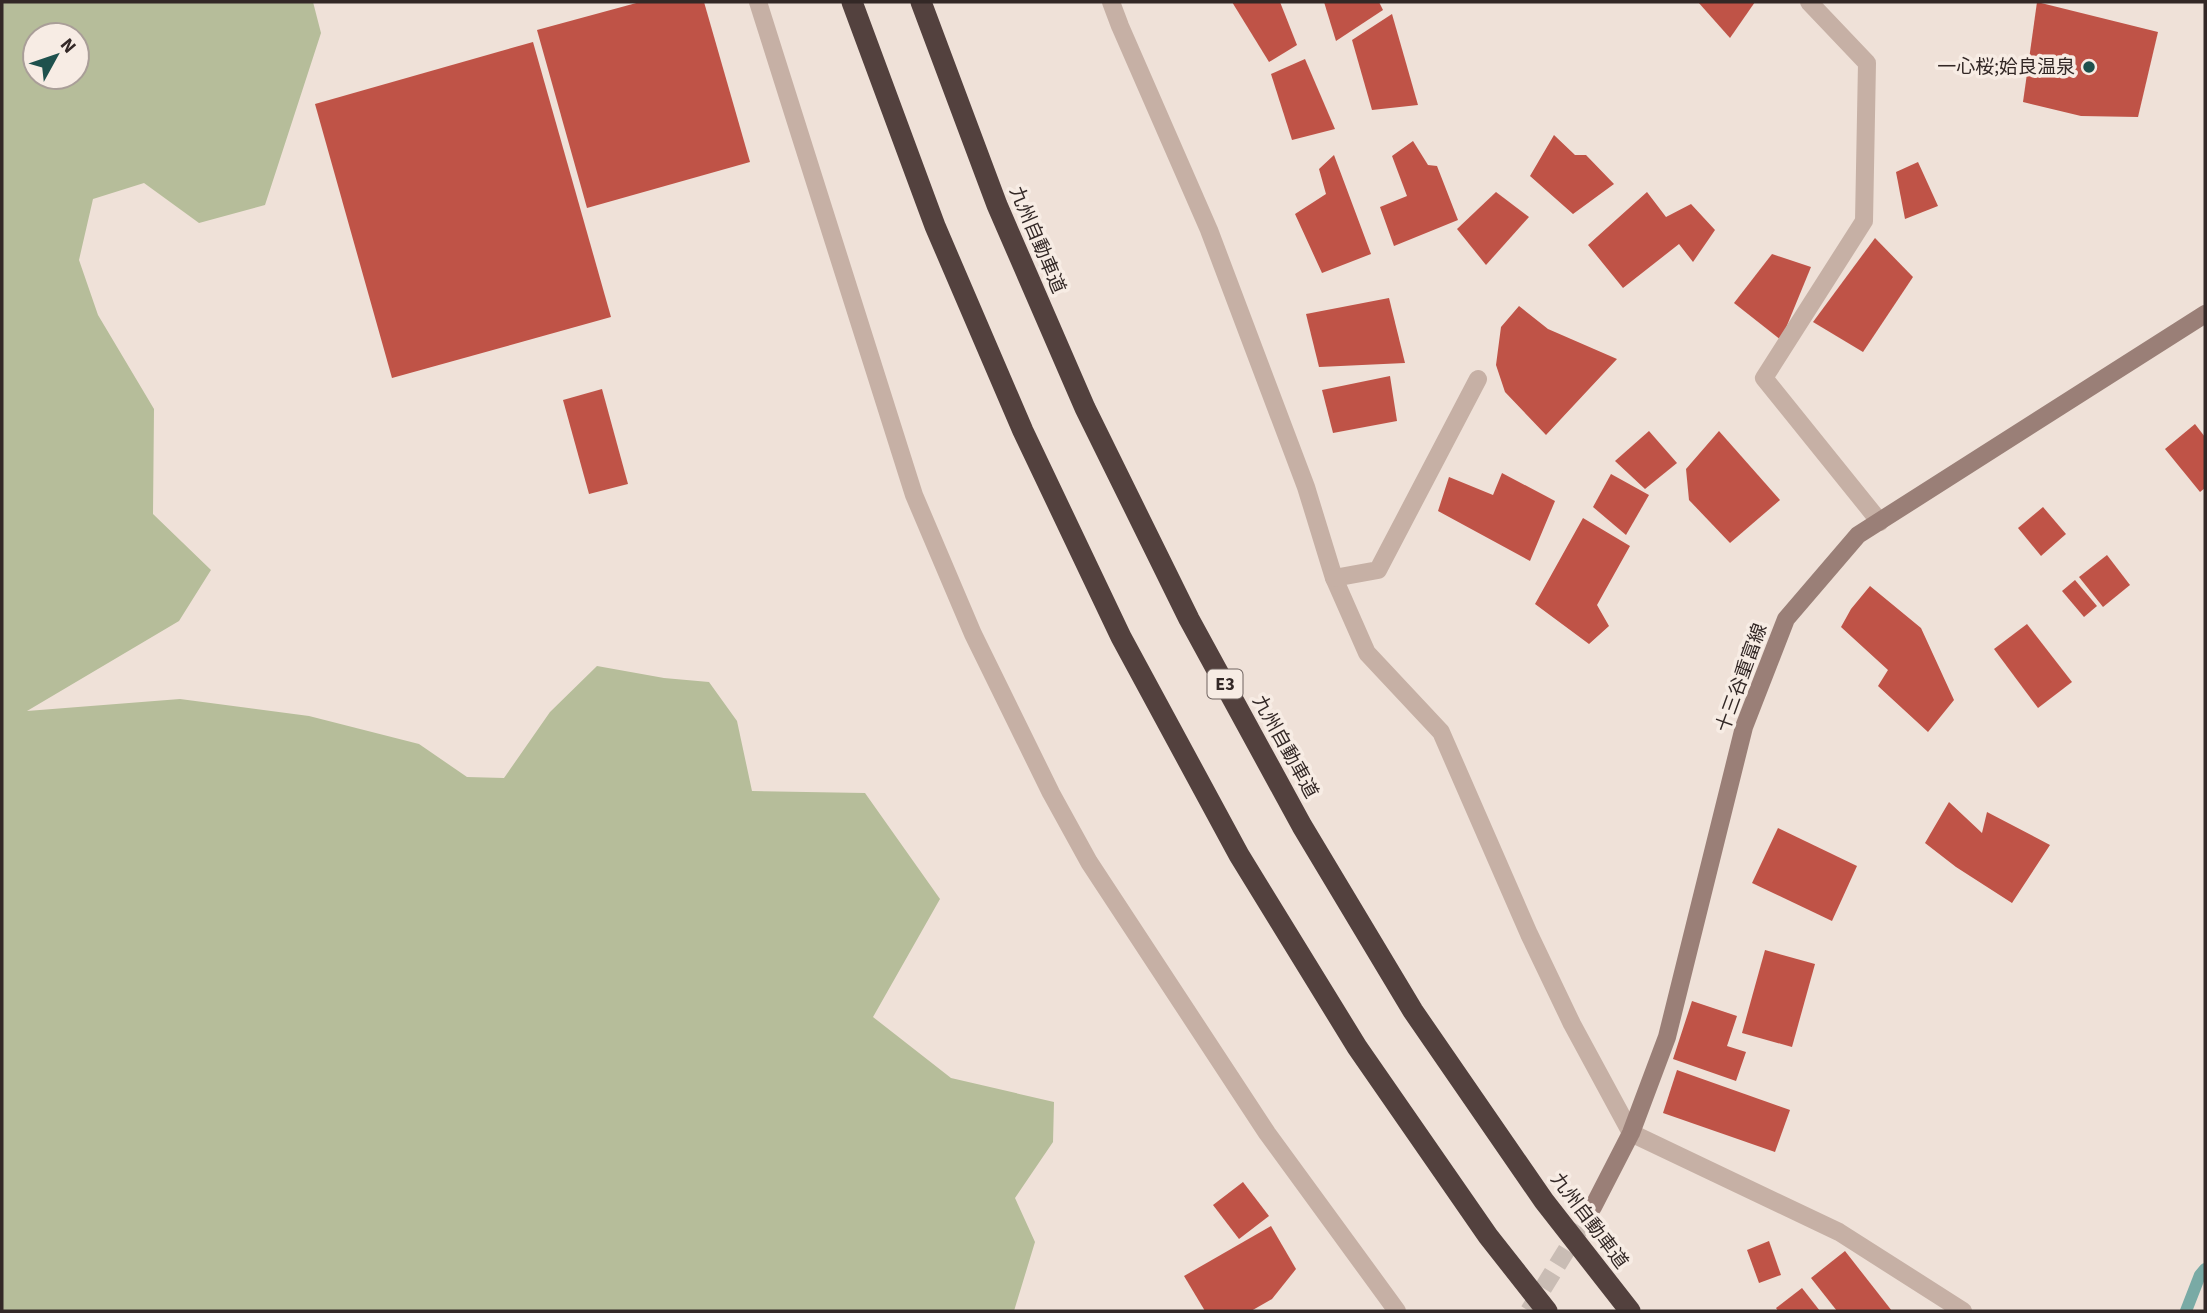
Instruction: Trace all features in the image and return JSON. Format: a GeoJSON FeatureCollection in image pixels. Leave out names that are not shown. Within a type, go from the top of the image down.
{"type":"FeatureCollection","features":[{"type":"Feature","properties":{"kind":"highway"},"geometry":{"type":"LineString","coordinates":[[852,2],[934,226],[1023,432],[1121,637],[1239,855],[1357,1047],[1488,1236],[1547,1311]]}},
{"type":"Feature","properties":{"kind":"highway","name":"九州自動車道"},"geometry":{"type":"LineString","coordinates":[[921,2],[997,205],[1084,408],[1189,619],[1302,825],[1413,1011],[1544,1201],[1630,1311]]}},
{"type":"Feature","properties":{"kind":"main road","name":"十三谷重富線"},"geometry":{"type":"LineString","coordinates":[[1593,1208],[1631,1133],[1667,1037],[1744,726],[1786,619],[1858,535],[2205,314]]}},
{"type":"Feature","properties":{"kind":"street"},"geometry":{"type":"LineString","coordinates":[[758,2],[914,495],[974,634],[1033,756],[1089,862],[1267,1133],[1397,1311]]}},
{"type":"Feature","properties":{"kind":"street"},"geometry":{"type":"LineString","coordinates":[[1111,2],[1209,230],[1306,487],[1334,578],[1367,653],[1441,732],[1529,934],[1572,1024],[1631,1133],[1839,1232],[1963,1311]]}},
{"type":"Feature","properties":{"kind":"street"},"geometry":{"type":"LineString","coordinates":[[1808,2],[1867,63],[1864,221],[1764,379],[1880,522]]}},
{"type":"Feature","properties":{"kind":"street"},"geometry":{"type":"LineString","coordinates":[[1334,578],[1378,570],[1478,379]]}},
{"type":"Feature","properties":{"kind":"green space"},"geometry":{"type":"Polygon","coordinates":[[[2,2],[313,2],[321,33],[265,205],[199,223],[144,183],[93,199],[79,260],[98,315],[154,409],[153,514],[211,570],[179,621],[27,711],[180,699],[309,716],[419,744],[467,777],[504,778],[550,712],[597,666],[664,678],[709,682],[737,721],[752,791],[865,793],[940,899],[873,1017],[951,1078],[1054,1102],[1053,1142],[1015,1198],[1035,1242],[1014,1311],[2,1311],[2,2]]]}},
{"type":"Feature","properties":{"kind":"building"},"geometry":{"type":"Polygon","coordinates":[[[640,2],[704,2],[750,162],[587,208],[537,30],[640,2]]]}},
{"type":"Feature","properties":{"kind":"building"},"geometry":{"type":"Polygon","coordinates":[[[1232,2],[1280,2],[1297,45],[1269,62],[1232,2]]]}},
{"type":"Feature","properties":{"kind":"building"},"geometry":{"type":"Polygon","coordinates":[[[1324,2],[1379,2],[1383,10],[1336,41],[1324,2]]]}},
{"type":"Feature","properties":{"kind":"building"},"geometry":{"type":"Polygon","coordinates":[[[1698,2],[1755,2],[1730,38],[1698,2]]]}},
{"type":"Feature","properties":{"kind":"building","name":"一心桜;姶良温泉"},"geometry":{"type":"Polygon","coordinates":[[[2037,2],[2158,32],[2138,117],[2081,116],[2023,102],[2037,2]]]}},
{"type":"Feature","properties":{"kind":"building"},"geometry":{"type":"Polygon","coordinates":[[[1392,14],[1418,105],[1372,110],[1352,40],[1392,14]]]}},
{"type":"Feature","properties":{"kind":"building"},"geometry":{"type":"Polygon","coordinates":[[[533,42],[611,317],[392,378],[315,104],[533,42]]]}},
{"type":"Feature","properties":{"kind":"building"},"geometry":{"type":"Polygon","coordinates":[[[1305,59],[1335,129],[1292,140],[1271,74],[1305,59]]]}},
{"type":"Feature","properties":{"kind":"building"},"geometry":{"type":"Polygon","coordinates":[[[1554,135],[1575,155],[1586,155],[1614,184],[1573,214],[1530,176],[1554,135]]]}},
{"type":"Feature","properties":{"kind":"building"},"geometry":{"type":"Polygon","coordinates":[[[1413,141],[1428,165],[1437,166],[1458,220],[1394,246],[1380,207],[1407,196],[1392,156],[1413,141]]]}},
{"type":"Feature","properties":{"kind":"building"},"geometry":{"type":"Polygon","coordinates":[[[1334,155],[1371,254],[1322,273],[1295,214],[1326,194],[1319,169],[1334,155]]]}},
{"type":"Feature","properties":{"kind":"building"},"geometry":{"type":"Polygon","coordinates":[[[1918,162],[1938,206],[1905,219],[1896,172],[1918,162]]]}},
{"type":"Feature","properties":{"kind":"building"},"geometry":{"type":"Polygon","coordinates":[[[1496,192],[1529,217],[1486,265],[1457,229],[1496,192]]]}},
{"type":"Feature","properties":{"kind":"building"},"geometry":{"type":"Polygon","coordinates":[[[1647,192],[1666,217],[1691,204],[1715,230],[1693,262],[1679,244],[1623,288],[1588,245],[1647,192]]]}},
{"type":"Feature","properties":{"kind":"building"},"geometry":{"type":"Polygon","coordinates":[[[1875,238],[1913,277],[1863,352],[1813,322],[1875,238]]]}},
{"type":"Feature","properties":{"kind":"building"},"geometry":{"type":"Polygon","coordinates":[[[1772,254],[1811,267],[1781,340],[1734,303],[1772,254]]]}},
{"type":"Feature","properties":{"kind":"building"},"geometry":{"type":"Polygon","coordinates":[[[1389,298],[1405,363],[1319,367],[1306,314],[1389,298]]]}},
{"type":"Feature","properties":{"kind":"building"},"geometry":{"type":"Polygon","coordinates":[[[1519,306],[1548,329],[1617,359],[1546,435],[1505,392],[1496,365],[1501,327],[1519,306]]]}},
{"type":"Feature","properties":{"kind":"building"},"geometry":{"type":"Polygon","coordinates":[[[1390,376],[1397,421],[1333,433],[1322,390],[1390,376]]]}},
{"type":"Feature","properties":{"kind":"building"},"geometry":{"type":"Polygon","coordinates":[[[602,389],[628,484],[589,494],[563,400],[602,389]]]}},
{"type":"Feature","properties":{"kind":"building"},"geometry":{"type":"Polygon","coordinates":[[[2195,424],[2205,437],[2205,488],[2200,492],[2165,449],[2195,424]]]}},
{"type":"Feature","properties":{"kind":"building"},"geometry":{"type":"Polygon","coordinates":[[[1649,431],[1677,463],[1645,489],[1615,461],[1649,431]]]}},
{"type":"Feature","properties":{"kind":"building"},"geometry":{"type":"Polygon","coordinates":[[[1719,431],[1780,500],[1730,543],[1689,500],[1686,469],[1719,431]]]}},
{"type":"Feature","properties":{"kind":"building"},"geometry":{"type":"Polygon","coordinates":[[[1502,473],[1555,501],[1530,561],[1438,511],[1449,477],[1493,495],[1502,473]]]}},
{"type":"Feature","properties":{"kind":"building"},"geometry":{"type":"Polygon","coordinates":[[[1611,474],[1649,495],[1626,535],[1593,507],[1611,474]]]}},
{"type":"Feature","properties":{"kind":"building"},"geometry":{"type":"Polygon","coordinates":[[[2043,507],[2066,534],[2041,556],[2018,528],[2043,507]]]}},
{"type":"Feature","properties":{"kind":"building"},"geometry":{"type":"Polygon","coordinates":[[[1583,518],[1630,546],[1597,605],[1609,626],[1589,644],[1535,604],[1583,518]]]}},
{"type":"Feature","properties":{"kind":"building"},"geometry":{"type":"Polygon","coordinates":[[[2107,555],[2130,585],[2103,607],[2079,577],[2107,555]]]}},
{"type":"Feature","properties":{"kind":"building"},"geometry":{"type":"Polygon","coordinates":[[[2075,580],[2097,606],[2084,617],[2062,591],[2075,580]]]}},
{"type":"Feature","properties":{"kind":"building"},"geometry":{"type":"Polygon","coordinates":[[[1870,586],[1921,628],[1954,700],[1928,732],[1878,686],[1888,670],[1841,627],[1851,609],[1870,586]]]}},
{"type":"Feature","properties":{"kind":"building"},"geometry":{"type":"Polygon","coordinates":[[[2027,624],[2072,682],[2038,708],[1994,649],[2027,624]]]}},
{"type":"Feature","properties":{"kind":"building"},"geometry":{"type":"Polygon","coordinates":[[[1949,802],[1982,833],[1987,812],[2050,845],[2012,903],[1956,867],[1925,843],[1949,802]]]}},
{"type":"Feature","properties":{"kind":"building"},"geometry":{"type":"Polygon","coordinates":[[[1778,828],[1857,866],[1832,921],[1752,883],[1778,828]]]}},
{"type":"Feature","properties":{"kind":"building"},"geometry":{"type":"Polygon","coordinates":[[[1765,950],[1815,964],[1792,1047],[1742,1033],[1765,950]]]}},
{"type":"Feature","properties":{"kind":"building"},"geometry":{"type":"Polygon","coordinates":[[[1692,1001],[1737,1016],[1727,1046],[1746,1052],[1736,1081],[1673,1059],[1692,1001]]]}},
{"type":"Feature","properties":{"kind":"building"},"geometry":{"type":"Polygon","coordinates":[[[1677,1070],[1790,1110],[1775,1152],[1663,1113],[1677,1070]]]}},
{"type":"Feature","properties":{"kind":"building"},"geometry":{"type":"Polygon","coordinates":[[[1243,1182],[1269,1216],[1239,1239],[1213,1205],[1243,1182]]]}},
{"type":"Feature","properties":{"kind":"building"},"geometry":{"type":"Polygon","coordinates":[[[1271,1226],[1296,1269],[1272,1299],[1251,1311],[1205,1311],[1184,1276],[1271,1226]]]}},
{"type":"Feature","properties":{"kind":"building"},"geometry":{"type":"Polygon","coordinates":[[[1769,1241],[1781,1275],[1759,1283],[1747,1250],[1769,1241]]]}},
{"type":"Feature","properties":{"kind":"building"},"geometry":{"type":"Polygon","coordinates":[[[1845,1251],[1892,1311],[1837,1311],[1811,1278],[1845,1251]]]}},
{"type":"Feature","properties":{"kind":"building"},"geometry":{"type":"Polygon","coordinates":[[[1802,1288],[1820,1311],[1778,1311],[1776,1308],[1802,1288]]]}},
{"type":"Feature","properties":{"kind":"waterway"},"geometry":{"type":"LineString","coordinates":[[2186,1311],[2205,1269]]}},
{"type":"Feature","properties":{"kind":"tunnel"},"geometry":{"type":"LineString","coordinates":[[1529,1311],[1593,1207]]}},
{"type":"Feature","properties":{"kind":"place","name":"一心桜;姶良温泉"},"geometry":{"type":"Point","coordinates":[2089,67]}}]}
